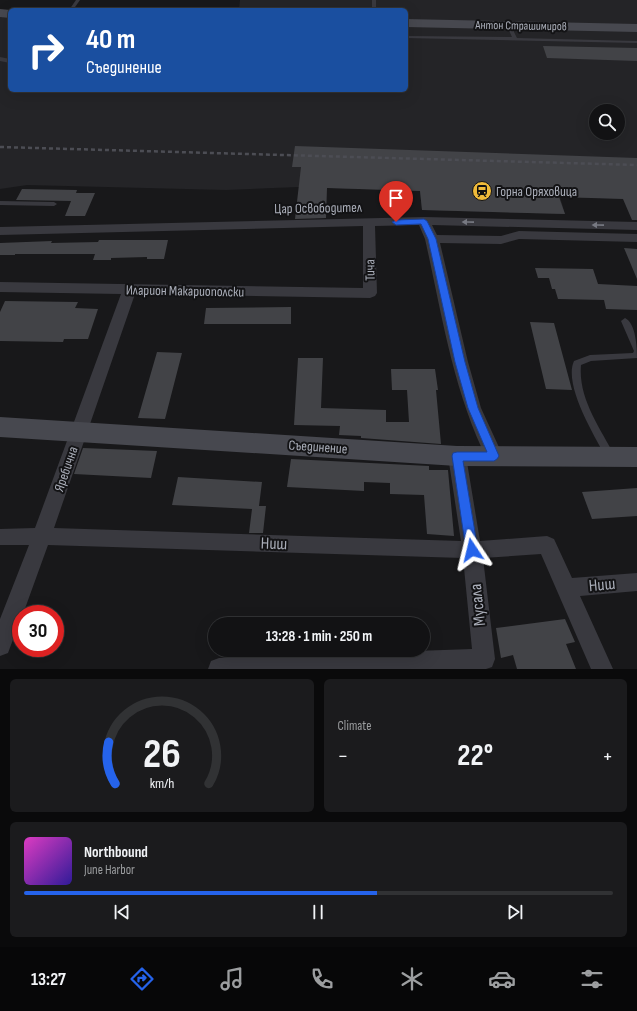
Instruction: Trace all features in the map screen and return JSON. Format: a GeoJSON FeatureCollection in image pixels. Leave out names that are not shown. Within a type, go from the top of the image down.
{"type":"FeatureCollection","features":[{"type":"Feature","properties":{"kind":"main road","name":"Антон Страшимиров"},"geometry":{"type":"LineString","coordinates":[[408,23],[637,28]]}},
{"type":"Feature","properties":{"kind":"main road","name":"Съединение"},"geometry":{"type":"LineString","coordinates":[[0,427],[457,456],[637,457]]}},
{"type":"Feature","properties":{"kind":"street","name":"Цар Освободител"},"geometry":{"type":"LineString","coordinates":[[0,231],[424,221],[637,238]]}},
{"type":"Feature","properties":{"kind":"street"},"geometry":{"type":"LineString","coordinates":[[424,221],[432,239],[460,362],[473,408],[494,456]]}},
{"type":"Feature","properties":{"kind":"street","name":"Тича"},"geometry":{"type":"LineString","coordinates":[[369,223],[370,293]]}},
{"type":"Feature","properties":{"kind":"street","name":"Цар Освободител"},"geometry":{"type":"LineString","coordinates":[[517,229],[637,226]]}},
{"type":"Feature","properties":{"kind":"street"},"geometry":{"type":"LineString","coordinates":[[432,239],[501,240],[517,229]]}},
{"type":"Feature","properties":{"kind":"street","name":"Иларион Макариополски"},"geometry":{"type":"LineString","coordinates":[[0,287],[370,293]]}},
{"type":"Feature","properties":{"kind":"street","name":"Яребична"},"geometry":{"type":"LineString","coordinates":[[0,646],[42,536],[129,290]]}},
{"type":"Feature","properties":{"kind":"street","name":"Мусала"},"geometry":{"type":"LineString","coordinates":[[219,669],[484,659],[472,550],[457,456]]}},
{"type":"Feature","properties":{"kind":"street","name":"Ниш"},"geometry":{"type":"LineString","coordinates":[[0,537],[42,536],[472,550],[547,545],[567,588],[637,582]]}},
{"type":"Feature","properties":{"kind":"street"},"geometry":{"type":"LineString","coordinates":[[567,588],[602,669]]}},
{"type":"Feature","properties":{"kind":"lane"},"geometry":{"type":"LineString","coordinates":[[509,26],[515,39]]}},
{"type":"Feature","properties":{"kind":"lane"},"geometry":{"type":"LineString","coordinates":[[408,37],[637,42]]}},
{"type":"Feature","properties":{"kind":"lane"},"geometry":{"type":"LineString","coordinates":[[0,203],[54,204]]}},
{"type":"Feature","properties":{"kind":"lane"},"geometry":{"type":"LineString","coordinates":[[625,321],[637,349]]}},
{"type":"Feature","properties":{"kind":"lane"},"geometry":{"type":"LineString","coordinates":[[612,458],[585,406],[576,381],[575,371],[577,363],[590,358],[635,356],[637,353]]}},
{"type":"Feature","properties":{"kind":"shaded area"},"geometry":{"type":"Polygon","coordinates":[[[240,0],[637,0],[637,199],[560,197],[565,214],[422,210],[420,191],[298,187],[226,190],[27,185],[0,189],[0,13],[8,13],[8,92],[408,92],[408,8],[239,8],[240,0]]]}},
{"type":"Feature","properties":{"kind":"building"},"geometry":{"type":"Polygon","coordinates":[[[543,46],[637,48],[637,61],[547,58],[543,46]]]}},
{"type":"Feature","properties":{"kind":"building"},"geometry":{"type":"Polygon","coordinates":[[[295,146],[637,158],[637,220],[632,220],[623,199],[559,197],[565,214],[422,210],[420,191],[327,188],[326,218],[295,219],[301,167],[292,167],[295,146]]]}},
{"type":"Feature","properties":{"kind":"building"},"geometry":{"type":"Polygon","coordinates":[[[22,189],[77,190],[76,193],[95,193],[85,216],[65,216],[71,201],[16,200],[22,189]]]}},
{"type":"Feature","properties":{"kind":"building"},"geometry":{"type":"Polygon","coordinates":[[[99,240],[168,240],[164,259],[147,259],[147,257],[93,260],[95,254],[0,255],[0,243],[52,241],[51,243],[98,242],[99,240]]]}},
{"type":"Feature","properties":{"kind":"building"},"geometry":{"type":"Polygon","coordinates":[[[624,248],[637,249],[637,279],[624,248]]]}},
{"type":"Feature","properties":{"kind":"building"},"geometry":{"type":"Polygon","coordinates":[[[535,268],[593,269],[598,284],[637,286],[637,310],[606,309],[604,300],[558,299],[555,289],[552,289],[549,278],[538,278],[535,268]]]}},
{"type":"Feature","properties":{"kind":"building"},"geometry":{"type":"Polygon","coordinates":[[[5,301],[78,302],[75,308],[98,309],[88,339],[64,339],[63,342],[0,341],[0,312],[5,301]]]}},
{"type":"Feature","properties":{"kind":"building"},"geometry":{"type":"Polygon","coordinates":[[[291,307],[291,324],[204,324],[206,308],[291,307]]]}},
{"type":"Feature","properties":{"kind":"building"},"geometry":{"type":"Polygon","coordinates":[[[530,322],[554,323],[572,390],[546,389],[530,322]]]}},
{"type":"Feature","properties":{"kind":"building"},"geometry":{"type":"Polygon","coordinates":[[[157,352],[182,353],[165,419],[138,418],[157,352]]]}},
{"type":"Feature","properties":{"kind":"building"},"geometry":{"type":"Polygon","coordinates":[[[298,358],[323,358],[321,408],[386,410],[386,422],[409,422],[407,390],[392,390],[391,369],[435,369],[438,390],[436,390],[441,444],[339,435],[340,426],[294,425],[298,358]]]}},
{"type":"Feature","properties":{"kind":"building"},"geometry":{"type":"Polygon","coordinates":[[[83,448],[157,451],[151,478],[74,474],[83,448]]]}},
{"type":"Feature","properties":{"kind":"building"},"geometry":{"type":"Polygon","coordinates":[[[291,459],[429,466],[429,470],[448,470],[454,536],[427,534],[424,495],[390,494],[390,483],[364,482],[364,491],[287,487],[291,459]]]}},
{"type":"Feature","properties":{"kind":"building"},"geometry":{"type":"Polygon","coordinates":[[[178,477],[262,482],[259,506],[266,506],[263,533],[249,533],[252,509],[172,505],[178,477]]]}},
{"type":"Feature","properties":{"kind":"building"},"geometry":{"type":"Polygon","coordinates":[[[637,488],[637,516],[592,519],[582,492],[637,488]]]}},
{"type":"Feature","properties":{"kind":"building"},"geometry":{"type":"Polygon","coordinates":[[[565,619],[575,642],[566,644],[576,669],[517,669],[513,655],[501,658],[496,628],[565,619]]]}},
{"type":"Feature","properties":{"kind":"railway"},"geometry":{"type":"LineString","coordinates":[[0,147],[637,165]]}},
{"type":"Feature","properties":{"kind":"place","name":"Горна Оряховица"},"geometry":{"type":"Point","coordinates":[482,191]}},
{"type":"Feature","properties":{"kind":"route"},"geometry":{"type":"LineString","coordinates":[[396,222],[424,221],[432,239],[460,362],[473,408],[494,456],[457,456],[472,550]]}}]}
